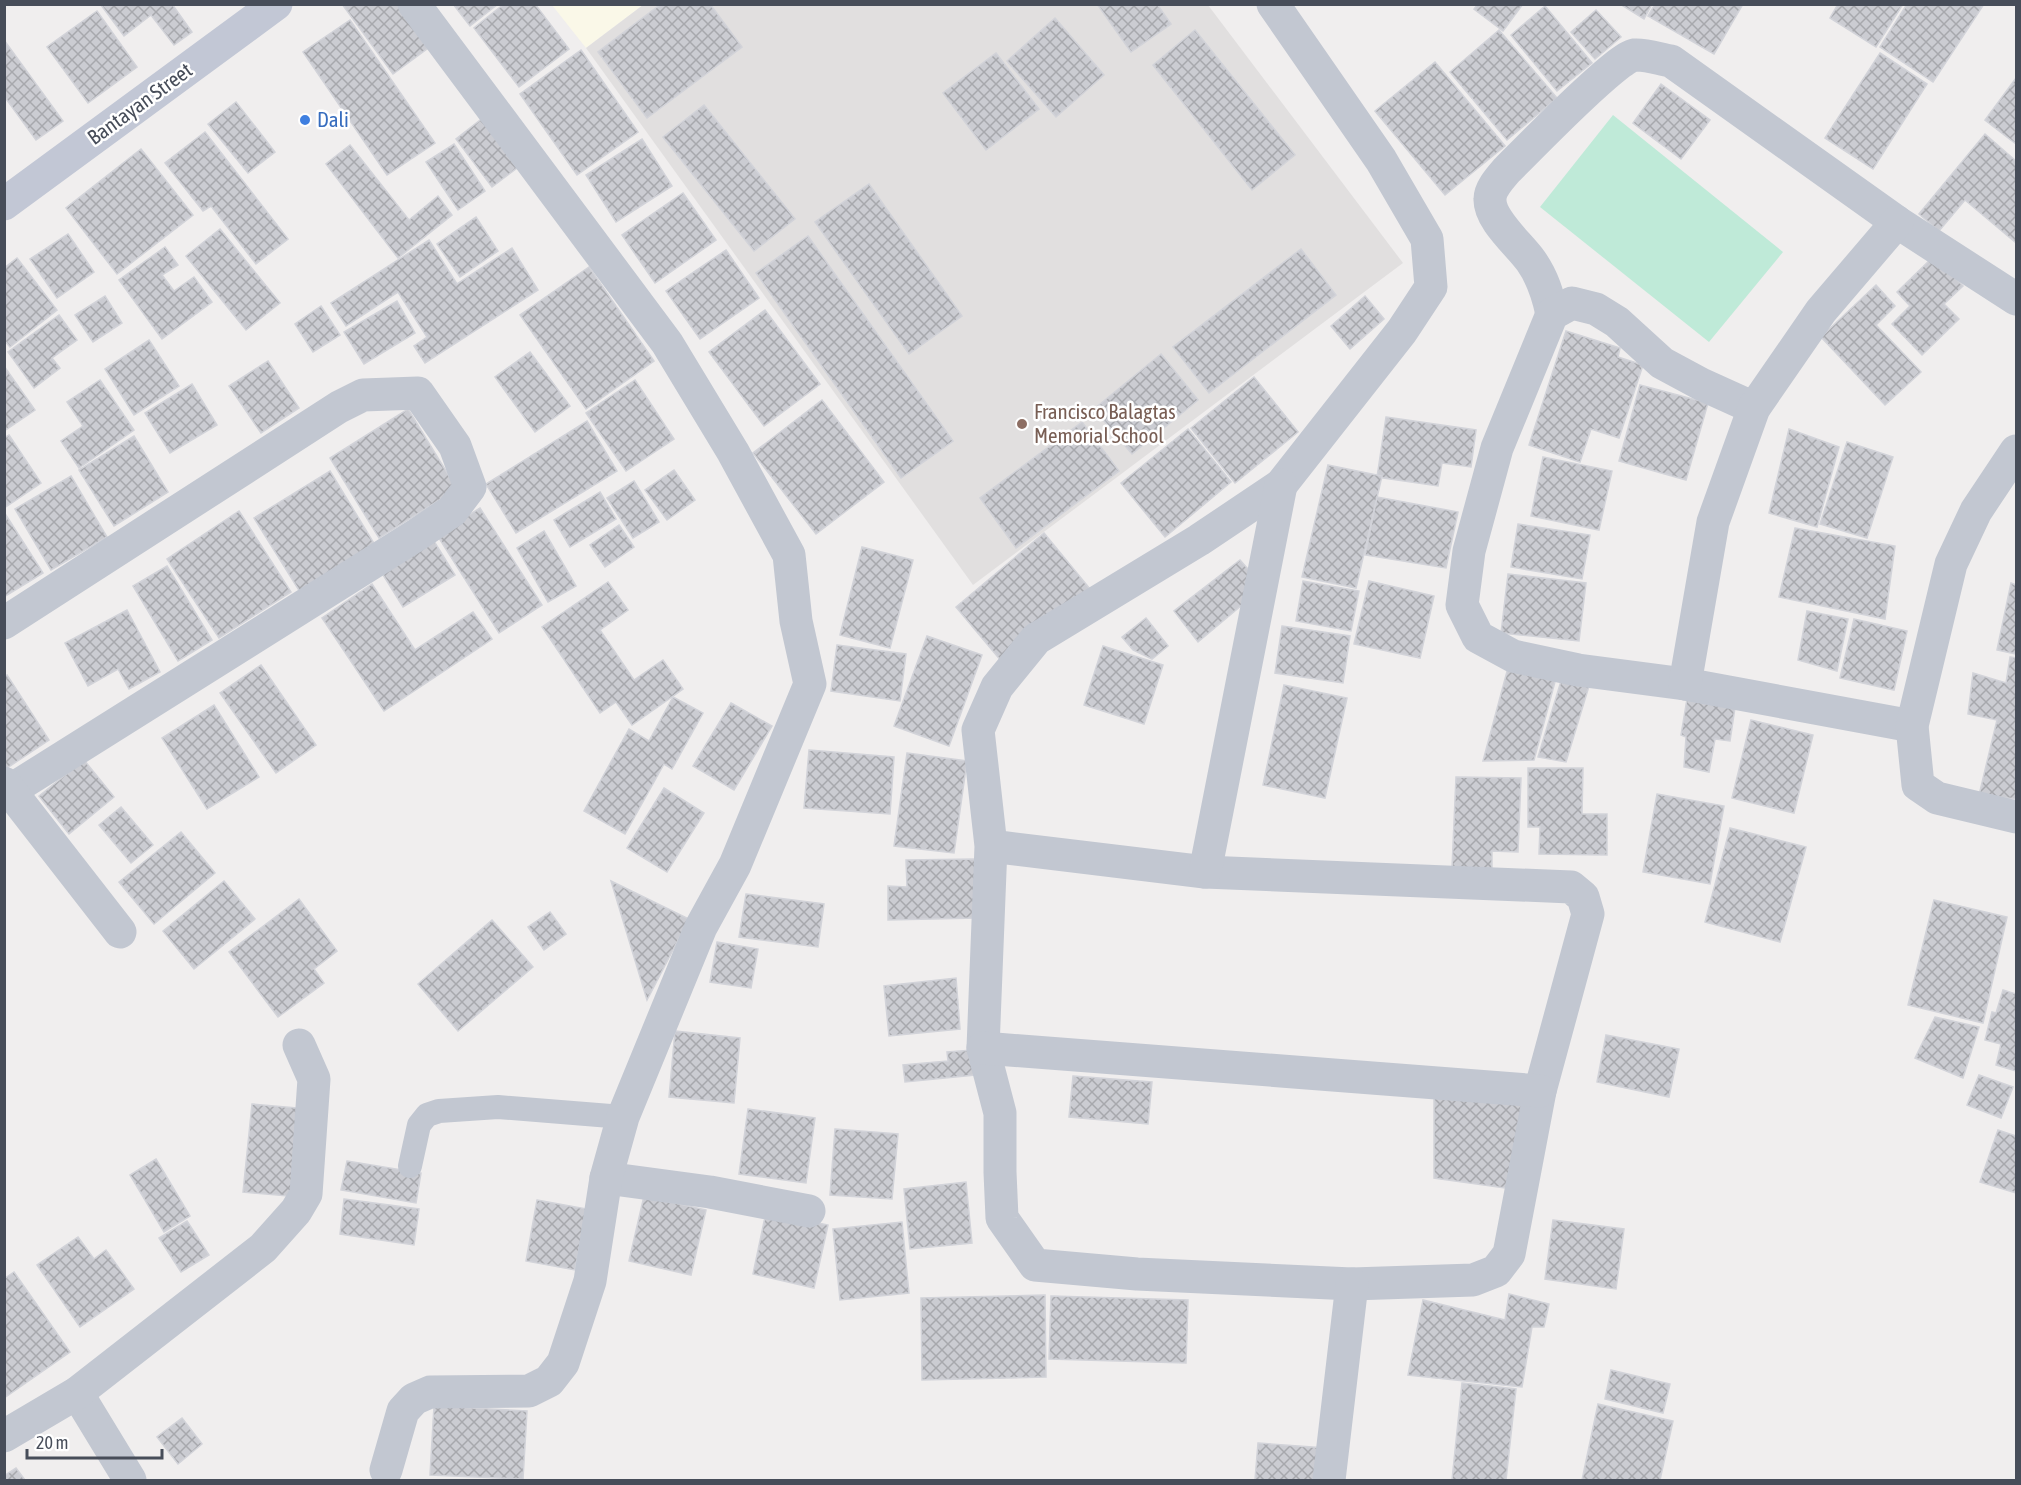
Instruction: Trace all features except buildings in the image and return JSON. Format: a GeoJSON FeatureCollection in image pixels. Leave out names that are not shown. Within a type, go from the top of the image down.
{"type":"FeatureCollection","features":[{"type":"Feature","properties":{"kind":"main road","name":"Bantayan Street"},"geometry":{"type":"LineString","coordinates":[[4,204],[276,4]]}},
{"type":"Feature","properties":{"kind":"street"},"geometry":{"type":"LineString","coordinates":[[386,1470],[403,1411],[414,1399],[430,1392],[529,1391],[549,1381],[563,1363],[590,1281],[606,1178],[623,1117],[701,927],[735,865],[810,684],[796,621],[789,555],[733,452],[667,343],[414,4]]}},
{"type":"Feature","properties":{"kind":"street"},"geometry":{"type":"LineString","coordinates":[[991,846],[1205,872],[1571,887],[1582,897],[1588,914],[1540,1091],[1509,1254],[1496,1271],[1473,1280],[1352,1284],[1137,1274],[1035,1265],[1002,1218],[1000,1113],[983,1048],[991,846],[978,730],[997,687],[1036,639],[1199,540],[1281,486],[1402,331],[1431,287],[1427,239],[1381,160],[1273,4]]}},
{"type":"Feature","properties":{"kind":"street"},"geometry":{"type":"LineString","coordinates":[[1912,726],[1684,684],[1578,670],[1513,656],[1478,637],[1462,605],[1469,551],[1497,448],[1552,314],[1546,288],[1532,262],[1493,213],[1490,198],[1496,184],[1506,171],[1594,85],[1632,56],[1646,56],[1671,61],[1897,222],[2016,299]]}},
{"type":"Feature","properties":{"kind":"street"},"geometry":{"type":"LineString","coordinates":[[1684,684],[1713,522],[1754,408],[1821,311],[1897,222]]}},
{"type":"Feature","properties":{"kind":"street"},"geometry":{"type":"LineString","coordinates":[[1552,314],[1572,303],[1596,309],[1617,322],[1662,363],[1754,408]]}},
{"type":"Feature","properties":{"kind":"street"},"geometry":{"type":"LineString","coordinates":[[4,622],[339,407],[363,395],[418,393],[455,446],[470,487],[452,511],[8,786],[120,932]]}},
{"type":"Feature","properties":{"kind":"street"},"geometry":{"type":"LineString","coordinates":[[2016,451],[1976,511],[1951,564],[1912,726],[1918,785],[1937,798],[2016,817]]}},
{"type":"Feature","properties":{"kind":"street"},"geometry":{"type":"LineString","coordinates":[[1205,872],[1281,486]]}},
{"type":"Feature","properties":{"kind":"street"},"geometry":{"type":"LineString","coordinates":[[4,1436],[77,1393],[263,1248],[296,1211],[306,1194],[314,1079],[299,1045]]}},
{"type":"Feature","properties":{"kind":"street"},"geometry":{"type":"LineString","coordinates":[[983,1048],[1540,1091]]}},
{"type":"Feature","properties":{"kind":"street"},"geometry":{"type":"LineString","coordinates":[[606,1178],[710,1192],[808,1211]]}},
{"type":"Feature","properties":{"kind":"street"},"geometry":{"type":"LineString","coordinates":[[1329,1480],[1352,1284]]}},
{"type":"Feature","properties":{"kind":"street"},"geometry":{"type":"LineString","coordinates":[[77,1393],[130,1480]]}},
{"type":"Feature","properties":{"kind":"lane"},"geometry":{"type":"LineString","coordinates":[[410,1166],[418,1125],[427,1115],[439,1111],[498,1107],[623,1117]]}},
{"type":"Feature","properties":{"kind":"shaded area"},"geometry":{"type":"Polygon","coordinates":[[[552,5],[643,5],[586,48],[552,5]]]}},
{"type":"Feature","properties":{"kind":"shaded area","name":"Francisco Balagtas Memorial School"},"geometry":{"type":"Polygon","coordinates":[[[643,5],[1208,5],[1403,263],[973,585],[586,48],[643,5]]]}},
{"type":"Feature","properties":{"kind":"green space"},"geometry":{"type":"Polygon","coordinates":[[[1613,115],[1783,252],[1709,342],[1540,207],[1613,115]]]}},
{"type":"Feature","properties":{"kind":"place","name":"Dali"},"geometry":{"type":"Point","coordinates":[305,120]}},
{"type":"Feature","properties":{"kind":"place","name":"Francisco Balagtas Memorial School"},"geometry":{"type":"Point","coordinates":[1022,424]}}]}
